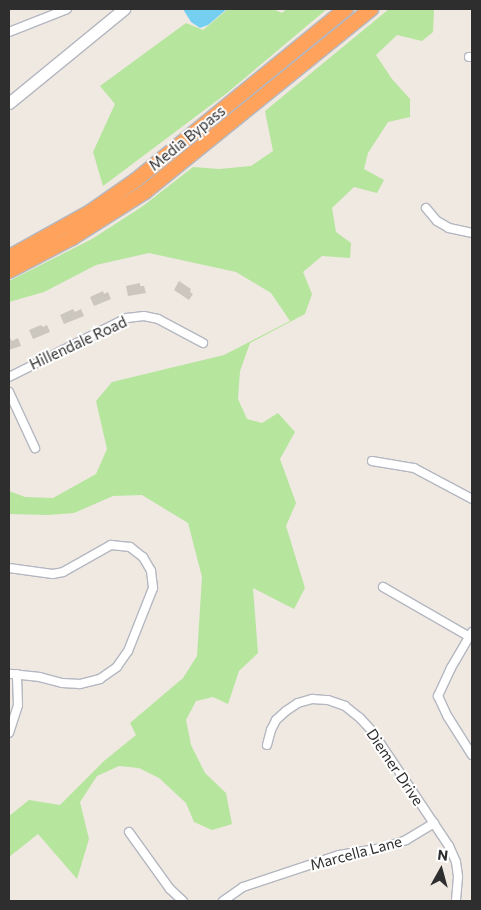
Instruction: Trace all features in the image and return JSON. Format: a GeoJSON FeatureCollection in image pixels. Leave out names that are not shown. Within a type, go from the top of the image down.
{"type":"FeatureCollection","features":[{"type":"Feature","properties":{"kind":"highway","name":"Media Bypass"},"geometry":{"type":"LineString","coordinates":[[9,257],[90,212],[136,180],[346,9]]}},
{"type":"Feature","properties":{"kind":"highway","name":"Media Bypass"},"geometry":{"type":"LineString","coordinates":[[9,270],[81,233],[145,192],[371,9]]}},
{"type":"Feature","properties":{"kind":"street"},"geometry":{"type":"LineString","coordinates":[[9,32],[67,9]]}},
{"type":"Feature","properties":{"kind":"street"},"geometry":{"type":"LineString","coordinates":[[9,103],[124,9]]}},
{"type":"Feature","properties":{"kind":"street"},"geometry":{"type":"LineString","coordinates":[[426,208],[436,221],[448,228],[472,234]]}},
{"type":"Feature","properties":{"kind":"street","name":"Hillendale Road"},"geometry":{"type":"LineString","coordinates":[[9,376],[127,318],[144,316],[158,318],[203,343]]}},
{"type":"Feature","properties":{"kind":"street"},"geometry":{"type":"LineString","coordinates":[[9,392],[36,448]]}},
{"type":"Feature","properties":{"kind":"street"},"geometry":{"type":"LineString","coordinates":[[372,461],[414,468],[472,499]]}},
{"type":"Feature","properties":{"kind":"street"},"geometry":{"type":"LineString","coordinates":[[9,568],[53,574],[63,572],[111,545],[130,548],[143,557],[151,571],[153,588],[128,651],[117,667],[100,679],[80,684],[62,683],[13,674],[18,705],[9,733]]}},
{"type":"Feature","properties":{"kind":"street"},"geometry":{"type":"LineString","coordinates":[[382,587],[471,634],[451,668],[438,696],[448,717],[472,755]]}},
{"type":"Feature","properties":{"kind":"street","name":"Diemer Drive"},"geometry":{"type":"LineString","coordinates":[[267,745],[276,720],[298,703],[312,699],[328,700],[345,706],[372,731],[449,846],[456,862],[458,877],[456,901]]}},
{"type":"Feature","properties":{"kind":"street","name":"Marcella Lane"},"geometry":{"type":"LineString","coordinates":[[223,901],[243,888],[339,855],[382,848],[406,840],[434,823]]}},
{"type":"Feature","properties":{"kind":"street"},"geometry":{"type":"LineString","coordinates":[[129,832],[170,889],[183,901]]}},
{"type":"Feature","properties":{"kind":"green space"},"geometry":{"type":"Polygon","coordinates":[[[228,9],[273,9],[282,13],[287,9],[327,9],[227,93],[103,186],[93,152],[115,104],[100,86],[186,23],[203,30],[228,9]]]}},
{"type":"Feature","properties":{"kind":"green space"},"geometry":{"type":"Polygon","coordinates":[[[389,9],[434,9],[433,32],[422,41],[397,35],[376,55],[392,79],[410,99],[410,117],[388,122],[368,153],[364,169],[384,180],[377,193],[354,187],[332,208],[336,232],[351,243],[350,258],[322,256],[303,272],[312,294],[305,314],[250,343],[240,371],[238,399],[247,419],[262,423],[278,413],[295,432],[280,459],[296,503],[286,526],[305,588],[294,609],[253,588],[258,653],[239,671],[228,704],[213,697],[196,701],[186,720],[191,745],[205,773],[226,793],[232,824],[212,830],[194,822],[186,803],[159,778],[139,768],[119,766],[97,776],[80,802],[89,839],[77,879],[38,834],[9,857],[9,816],[29,800],[60,805],[104,761],[136,735],[130,723],[183,678],[197,656],[202,577],[188,523],[142,495],[113,496],[74,513],[48,515],[9,514],[9,491],[25,497],[53,498],[96,474],[107,449],[96,401],[112,382],[224,355],[290,321],[271,293],[236,272],[149,253],[96,265],[44,292],[9,302],[9,281],[92,239],[143,206],[193,167],[219,169],[251,166],[273,151],[265,111],[389,9]]]}},
{"type":"Feature","properties":{"kind":"water"},"geometry":{"type":"Polygon","coordinates":[[[183,9],[227,9],[208,25],[200,28],[191,22],[183,9]]]}},
{"type":"Feature","properties":{"kind":"building"},"geometry":{"type":"Polygon","coordinates":[[[179,281],[191,289],[190,292],[193,294],[189,300],[174,290],[179,281]]]}},
{"type":"Feature","properties":{"kind":"building"},"geometry":{"type":"Polygon","coordinates":[[[140,283],[140,286],[144,286],[146,293],[128,296],[126,286],[140,283]]]}},
{"type":"Feature","properties":{"kind":"building"},"geometry":{"type":"Polygon","coordinates":[[[103,291],[104,294],[108,292],[111,299],[94,306],[90,297],[103,291]]]}},
{"type":"Feature","properties":{"kind":"building"},"geometry":{"type":"Polygon","coordinates":[[[73,309],[75,312],[81,309],[84,316],[64,324],[60,315],[73,309]]]}},
{"type":"Feature","properties":{"kind":"building"},"geometry":{"type":"Polygon","coordinates":[[[41,325],[43,327],[47,325],[50,332],[33,339],[29,330],[41,325]]]}},
{"type":"Feature","properties":{"kind":"building"},"geometry":{"type":"Polygon","coordinates":[[[10,338],[12,341],[18,338],[21,346],[9,350],[10,338]]]}}]}
